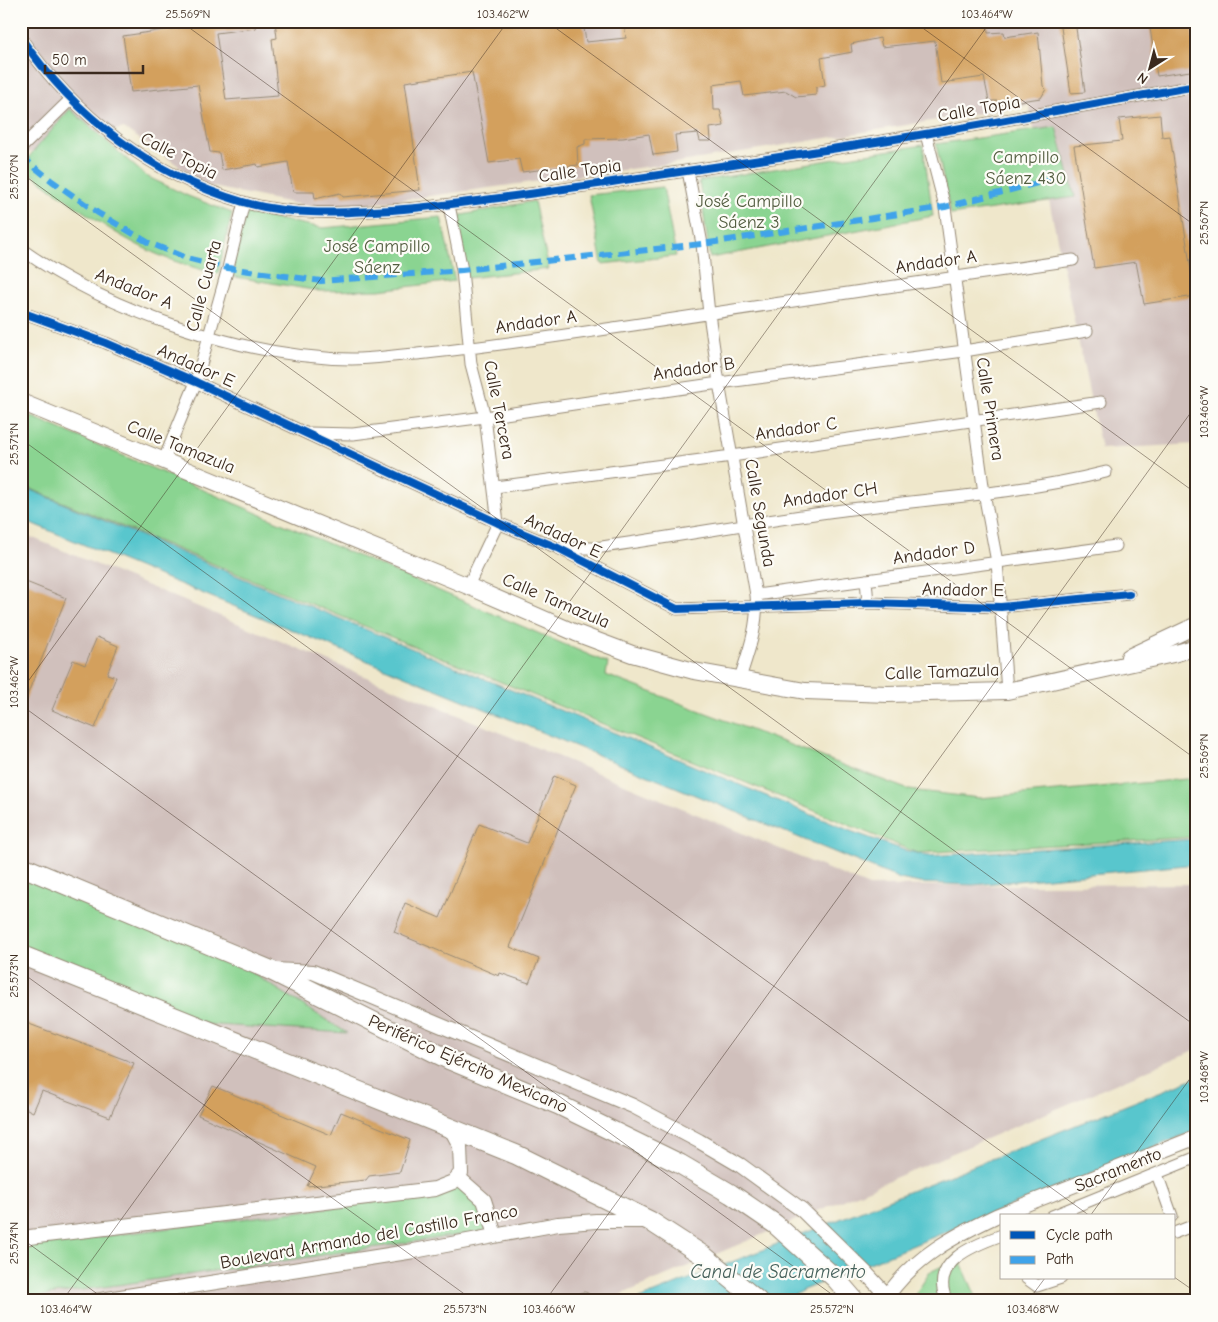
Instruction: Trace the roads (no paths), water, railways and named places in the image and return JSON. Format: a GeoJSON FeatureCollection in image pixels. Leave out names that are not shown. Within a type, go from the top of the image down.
{"type":"FeatureCollection","features":[{"type":"Feature","properties":{"kind":"highway","name":"Periférico Ejército Mexicano"},"geometry":{"type":"LineString","coordinates":[[21,866],[270,970],[450,1060],[560,1105],[671,1159],[731,1194],[775,1224],[836,1279],[855,1301]]}},
{"type":"Feature","properties":{"kind":"highway"},"geometry":{"type":"LineString","coordinates":[[21,955],[517,1155],[650,1221],[704,1256],[758,1301]]}},
{"type":"Feature","properties":{"kind":"main road","name":"Calle Tamazula"},"geometry":{"type":"LineString","coordinates":[[21,402],[468,586],[576,633],[632,654],[739,681],[824,692],[888,694],[1007,690],[1105,669]]}},
{"type":"Feature","properties":{"kind":"main road"},"geometry":{"type":"LineString","coordinates":[[1105,669],[1197,625]]}},
{"type":"Feature","properties":{"kind":"main road"},"geometry":{"type":"LineString","coordinates":[[1105,669],[1197,647]]}},
{"type":"Feature","properties":{"kind":"street","name":"Calle Topia"},"geometry":{"type":"LineString","coordinates":[[21,38],[70,100],[99,126],[149,162],[194,184],[244,202],[321,213],[448,205],[688,171],[926,134],[1197,86]]}},
{"type":"Feature","properties":{"kind":"street"},"geometry":{"type":"LineString","coordinates":[[21,148],[70,100]]}},
{"type":"Feature","properties":{"kind":"street","name":"Calle Primera"},"geometry":{"type":"LineString","coordinates":[[926,134],[945,207],[953,276],[976,421],[984,493],[997,562],[1007,690]]}},
{"type":"Feature","properties":{"kind":"street","name":"Calle Segunda"},"geometry":{"type":"LineString","coordinates":[[688,171],[702,244],[709,314],[719,383],[758,608],[752,641],[739,681]]}},
{"type":"Feature","properties":{"kind":"street","name":"Calle Cuarta"},"geometry":{"type":"LineString","coordinates":[[163,462],[196,382],[244,202]]}},
{"type":"Feature","properties":{"kind":"street","name":"Calle Tercera"},"geometry":{"type":"LineString","coordinates":[[448,205],[462,270],[472,364],[484,417],[495,487],[498,523]]}},
{"type":"Feature","properties":{"kind":"street","name":"Andador A"},"geometry":{"type":"LineString","coordinates":[[21,249],[52,270],[119,304],[209,337],[299,355],[353,359],[470,349],[953,276],[1073,260]]}},
{"type":"Feature","properties":{"kind":"street","name":"Andador E"},"geometry":{"type":"LineString","coordinates":[[21,312],[106,343],[196,382],[498,523],[558,548],[678,609],[758,608],[868,603],[1001,607],[1129,594]]}},
{"type":"Feature","properties":{"kind":"street","name":"Andador B"},"geometry":{"type":"LineString","coordinates":[[304,433],[353,434],[484,417],[719,383],[964,351],[1088,331]]}},
{"type":"Feature","properties":{"kind":"street","name":"Andador C"},"geometry":{"type":"LineString","coordinates":[[495,487],[732,456],[1101,402]]}},
{"type":"Feature","properties":{"kind":"street","name":"Andador CH"},"geometry":{"type":"LineString","coordinates":[[558,548],[596,548],[848,509],[984,493],[1079,479],[1106,472]]}},
{"type":"Feature","properties":{"kind":"street"},"geometry":{"type":"LineString","coordinates":[[468,586],[498,523]]}},
{"type":"Feature","properties":{"kind":"street","name":"Andador D"},"geometry":{"type":"LineString","coordinates":[[756,595],[1116,546]]}},
{"type":"Feature","properties":{"kind":"street"},"geometry":{"type":"LineString","coordinates":[[866,580],[868,603]]}},
{"type":"Feature","properties":{"kind":"street"},"geometry":{"type":"LineString","coordinates":[[270,970],[313,972],[633,1106],[740,1165],[802,1210],[890,1298],[900,1278],[928,1254],[967,1230],[1000,1214]]}},
{"type":"Feature","properties":{"kind":"street"},"geometry":{"type":"LineString","coordinates":[[450,1127],[460,1146],[462,1159],[459,1178],[484,1200],[495,1234]]}},
{"type":"Feature","properties":{"kind":"street"},"geometry":{"type":"LineString","coordinates":[[1001,1214],[1197,1137]]}},
{"type":"Feature","properties":{"kind":"street","name":"Sacramento"},"geometry":{"type":"LineString","coordinates":[[1062,1214],[1082,1210],[1197,1157]]}},
{"type":"Feature","properties":{"kind":"street"},"geometry":{"type":"LineString","coordinates":[[1157,1174],[1171,1214]]}},
{"type":"Feature","properties":{"kind":"street","name":"Boulevard Armando del Castillo Franco"},"geometry":{"type":"LineString","coordinates":[[21,1238],[435,1189],[459,1178]]}},
{"type":"Feature","properties":{"kind":"street","name":"Boulevard Armando del Castillo Franco"},"geometry":{"type":"LineString","coordinates":[[94,1301],[414,1251],[495,1234],[596,1221],[650,1221]]}},
{"type":"Feature","properties":{"kind":"street"},"geometry":{"type":"LineString","coordinates":[[1176,1229],[1197,1224]]}},
{"type":"Feature","properties":{"kind":"street"},"geometry":{"type":"LineString","coordinates":[[947,1301],[942,1287],[944,1274],[962,1252],[1000,1236]]}},
{"type":"Feature","properties":{"kind":"street"},"geometry":{"type":"LineString","coordinates":[[1029,1280],[1037,1286],[1055,1280]]}},
{"type":"Feature","properties":{"kind":"water"},"geometry":{"type":"Polygon","coordinates":[[[21,486],[853,832],[904,850],[928,856],[1197,839],[1197,864],[973,885],[920,883],[900,879],[21,519],[21,486]]]}},
{"type":"Feature","properties":{"kind":"water","name":"Canal de Sacramento"},"geometry":{"type":"Polygon","coordinates":[[[1197,1077],[1197,1130],[803,1290],[784,1301],[634,1301],[1197,1077]]]}},
{"type":"Feature","properties":{"kind":"park label","name":"Campillo Sáenz 430"},"geometry":{"type":"Point","coordinates":[1026,167]}},
{"type":"Feature","properties":{"kind":"park label","name":"José Campillo Sáenz 3"},"geometry":{"type":"Point","coordinates":[749,211]}},
{"type":"Feature","properties":{"kind":"park label","name":"José Campillo Sáenz"},"geometry":{"type":"Point","coordinates":[377,256]}}]}
